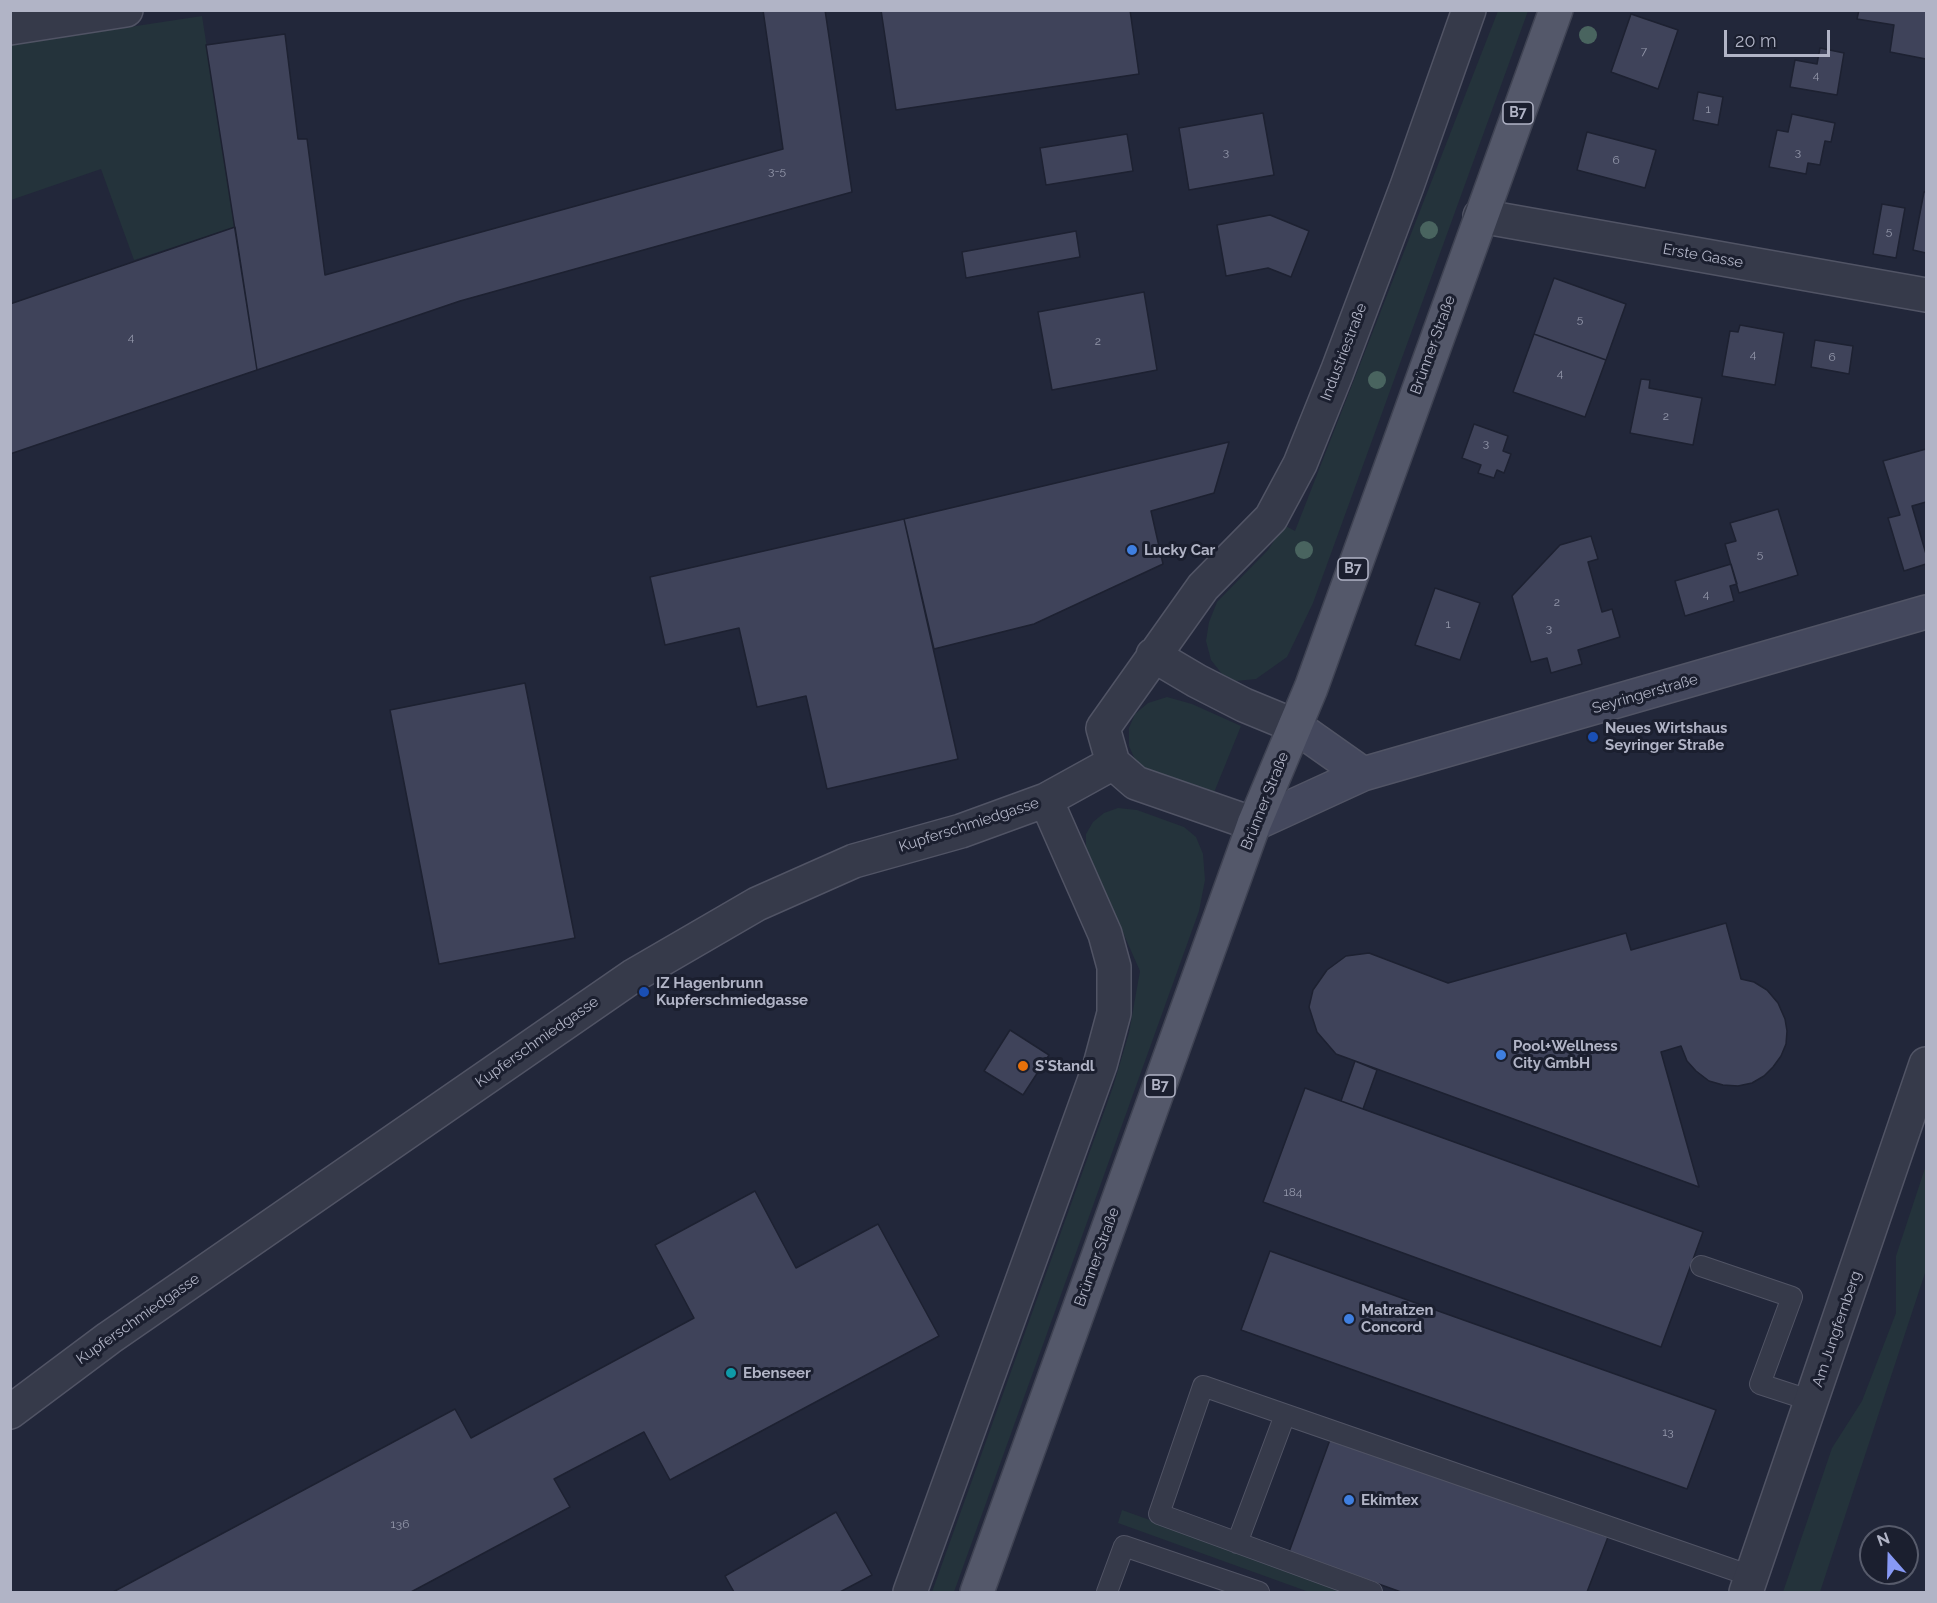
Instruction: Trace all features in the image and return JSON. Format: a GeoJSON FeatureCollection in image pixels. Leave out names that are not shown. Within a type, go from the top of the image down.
{"type":"FeatureCollection","features":[{"type":"Feature","properties":{"kind":"main road","name":"Brünner Straße"},"geometry":{"type":"LineString","coordinates":[[977,1593],[1254,824],[1295,726],[1556,10]]}},
{"type":"Feature","properties":{"kind":"street"},"geometry":{"type":"LineString","coordinates":[[10,28],[126,10]]}},
{"type":"Feature","properties":{"kind":"street","name":"Industriestraße"},"geometry":{"type":"LineString","coordinates":[[1153,655],[1203,587],[1271,518],[1299,464],[1338,372],[1469,10]]}},
{"type":"Feature","properties":{"kind":"street","name":"Erste Gasse"},"geometry":{"type":"LineString","coordinates":[[1480,216],[1926,295]]}},
{"type":"Feature","properties":{"kind":"street","name":"Seyringerstraße"},"geometry":{"type":"LineString","coordinates":[[1254,824],[1363,774],[1926,612]]}},
{"type":"Feature","properties":{"kind":"street"},"geometry":{"type":"LineString","coordinates":[[1254,824],[1136,783],[1113,763],[1102,728],[1153,655],[1244,705],[1295,726],[1363,774]]}},
{"type":"Feature","properties":{"kind":"street","name":"Kupferschmiedgasse"},"geometry":{"type":"LineString","coordinates":[[10,1412],[109,1338],[633,976],[757,904],[854,861],[961,831],[1046,800],[1113,763]]}},
{"type":"Feature","properties":{"kind":"street"},"geometry":{"type":"LineString","coordinates":[[910,1593],[1100,1065],[1114,1013],[1114,967],[1105,934],[1046,800]]}},
{"type":"Feature","properties":{"kind":"street","name":"Am Jungfernberg"},"geometry":{"type":"LineString","coordinates":[[1748,1585],[1926,1064]]}},
{"type":"Feature","properties":{"kind":"lane"},"geometry":{"type":"LineString","coordinates":[[1701,1266],[1792,1297],[1760,1384],[1812,1401]]}},
{"type":"Feature","properties":{"kind":"lane"},"geometry":{"type":"LineString","coordinates":[[1372,1593],[1159,1514],[1203,1386],[1748,1585]]}},
{"type":"Feature","properties":{"kind":"lane"},"geometry":{"type":"LineString","coordinates":[[1237,1543],[1285,1415]]}},
{"type":"Feature","properties":{"kind":"lane"},"geometry":{"type":"LineString","coordinates":[[1107,1593],[1124,1546],[1259,1593]]}},
{"type":"Feature","properties":{"kind":"shaded area"},"geometry":{"type":"Polygon","coordinates":[[[1498,11],[1528,11],[1313,603],[1287,657],[1256,679],[1236,681],[1222,674],[1211,660],[1206,641],[1209,622],[1217,602],[1268,550],[1284,525],[1295,531],[1498,11]]]}},
{"type":"Feature","properties":{"kind":"shaded area"},"geometry":{"type":"Polygon","coordinates":[[[202,16],[235,227],[134,260],[101,169],[11,200],[11,45],[202,16]]]}},
{"type":"Feature","properties":{"kind":"shaded area"},"geometry":{"type":"Polygon","coordinates":[[[1167,697],[1192,704],[1241,726],[1213,795],[1149,773],[1137,764],[1129,746],[1129,728],[1135,714],[1148,703],[1167,697]]]}},
{"type":"Feature","properties":{"kind":"shaded area"},"geometry":{"type":"Polygon","coordinates":[[[1118,808],[1137,810],[1184,827],[1196,837],[1203,854],[1205,880],[1199,911],[954,1592],[932,1592],[1113,1087],[1129,1033],[1140,971],[1086,849],[1086,834],[1093,822],[1104,813],[1118,808]]]}},
{"type":"Feature","properties":{"kind":"shaded area"},"geometry":{"type":"Polygon","coordinates":[[[1926,1165],[1926,1270],[1820,1592],[1783,1592],[1832,1448],[1862,1401],[1896,1313],[1896,1256],[1926,1165]]]}},
{"type":"Feature","properties":{"kind":"shaded area"},"geometry":{"type":"Polygon","coordinates":[[[1122,1510],[1349,1592],[1309,1592],[1118,1523],[1122,1510]]]}},
{"type":"Feature","properties":{"kind":"building"},"geometry":{"type":"Polygon","coordinates":[[[763,10],[825,10],[852,192],[460,301],[257,370],[206,45],[285,34],[298,139],[307,139],[325,275],[783,149],[763,10]]]}},
{"type":"Feature","properties":{"kind":"building"},"geometry":{"type":"Polygon","coordinates":[[[881,10],[1130,10],[1139,74],[896,110],[881,10]]]}},
{"type":"Feature","properties":{"kind":"building"},"geometry":{"type":"Polygon","coordinates":[[[1859,10],[1926,10],[1926,59],[1890,52],[1894,25],[1857,19],[1859,10]]]}},
{"type":"Feature","properties":{"kind":"building"},"geometry":{"type":"Polygon","coordinates":[[[1631,14],[1678,30],[1658,89],[1611,72],[1631,14]]]}},
{"type":"Feature","properties":{"kind":"building"},"geometry":{"type":"Polygon","coordinates":[[[1820,48],[1844,53],[1837,95],[1790,87],[1795,60],[1817,64],[1820,48]]]}},
{"type":"Feature","properties":{"kind":"building"},"geometry":{"type":"Polygon","coordinates":[[[1698,92],[1723,97],[1718,125],[1693,120],[1698,92]]]}},
{"type":"Feature","properties":{"kind":"building"},"geometry":{"type":"Polygon","coordinates":[[[1263,113],[1274,175],[1189,190],[1179,128],[1263,113]]]}},
{"type":"Feature","properties":{"kind":"building"},"geometry":{"type":"Polygon","coordinates":[[[1792,114],[1835,123],[1831,142],[1825,141],[1820,165],[1808,163],[1806,174],[1769,167],[1777,130],[1788,132],[1792,114]]]}},
{"type":"Feature","properties":{"kind":"building"},"geometry":{"type":"Polygon","coordinates":[[[1587,132],[1656,150],[1645,188],[1577,170],[1587,132]]]}},
{"type":"Feature","properties":{"kind":"building"},"geometry":{"type":"Polygon","coordinates":[[[1127,134],[1133,171],[1046,185],[1040,148],[1127,134]]]}},
{"type":"Feature","properties":{"kind":"building"},"geometry":{"type":"Polygon","coordinates":[[[1924,192],[1926,192],[1926,253],[1913,250],[1924,192]]]}},
{"type":"Feature","properties":{"kind":"building"},"geometry":{"type":"Polygon","coordinates":[[[1882,204],[1905,208],[1896,258],[1873,254],[1882,204]]]}},
{"type":"Feature","properties":{"kind":"building"},"geometry":{"type":"Polygon","coordinates":[[[1270,215],[1309,231],[1291,277],[1268,268],[1226,276],[1217,225],[1270,215]]]}},
{"type":"Feature","properties":{"kind":"building"},"geometry":{"type":"Polygon","coordinates":[[[235,227],[257,370],[10,454],[10,304],[235,227]]]}},
{"type":"Feature","properties":{"kind":"building"},"geometry":{"type":"Polygon","coordinates":[[[1076,231],[1080,257],[966,278],[962,252],[1076,231]]]}},
{"type":"Feature","properties":{"kind":"building"},"geometry":{"type":"Polygon","coordinates":[[[1554,278],[1626,304],[1606,360],[1534,334],[1554,278]]]}},
{"type":"Feature","properties":{"kind":"building"},"geometry":{"type":"Polygon","coordinates":[[[1144,292],[1157,370],[1052,390],[1038,312],[1144,292]]]}},
{"type":"Feature","properties":{"kind":"building"},"geometry":{"type":"Polygon","coordinates":[[[1740,325],[1784,333],[1775,385],[1722,376],[1730,331],[1738,332],[1740,325]]]}},
{"type":"Feature","properties":{"kind":"building"},"geometry":{"type":"Polygon","coordinates":[[[1534,334],[1606,360],[1585,417],[1513,392],[1534,334]]]}},
{"type":"Feature","properties":{"kind":"building"},"geometry":{"type":"Polygon","coordinates":[[[1815,340],[1853,346],[1849,374],[1811,367],[1815,340]]]}},
{"type":"Feature","properties":{"kind":"building"},"geometry":{"type":"Polygon","coordinates":[[[1641,379],[1650,380],[1649,388],[1702,398],[1693,445],[1630,433],[1641,379]]]}},
{"type":"Feature","properties":{"kind":"building"},"geometry":{"type":"Polygon","coordinates":[[[1474,424],[1508,436],[1503,451],[1511,454],[1504,473],[1497,470],[1494,478],[1478,473],[1481,465],[1462,458],[1474,424]]]}},
{"type":"Feature","properties":{"kind":"building"},"geometry":{"type":"Polygon","coordinates":[[[1229,442],[1214,493],[1151,511],[1163,564],[1034,624],[934,649],[904,519],[1229,442]]]}},
{"type":"Feature","properties":{"kind":"building"},"geometry":{"type":"Polygon","coordinates":[[[1926,449],[1926,502],[1912,506],[1926,554],[1926,564],[1904,571],[1888,518],[1900,515],[1883,461],[1926,449]]]}},
{"type":"Feature","properties":{"kind":"building"},"geometry":{"type":"Polygon","coordinates":[[[1778,509],[1798,575],[1739,593],[1725,544],[1736,541],[1730,523],[1778,509]]]}},
{"type":"Feature","properties":{"kind":"building"},"geometry":{"type":"Polygon","coordinates":[[[904,519],[958,759],[827,789],[806,696],[757,707],[739,628],[665,645],[650,577],[904,519]]]}},
{"type":"Feature","properties":{"kind":"building"},"geometry":{"type":"Polygon","coordinates":[[[1591,536],[1598,559],[1588,562],[1602,612],[1612,609],[1620,637],[1578,650],[1582,664],[1551,673],[1547,658],[1531,662],[1512,596],[1560,545],[1591,536]]]}},
{"type":"Feature","properties":{"kind":"building"},"geometry":{"type":"Polygon","coordinates":[[[1731,564],[1737,584],[1730,586],[1734,601],[1685,616],[1675,581],[1731,564]]]}},
{"type":"Feature","properties":{"kind":"building"},"geometry":{"type":"Polygon","coordinates":[[[1435,588],[1480,603],[1460,660],[1415,645],[1435,588]]]}},
{"type":"Feature","properties":{"kind":"building"},"geometry":{"type":"Polygon","coordinates":[[[525,683],[575,938],[439,964],[390,710],[525,683]]]}},
{"type":"Feature","properties":{"kind":"building","name":"Pool+Wellness City GmbH"},"geometry":{"type":"Polygon","coordinates":[[[1726,923],[1741,979],[1754,982],[1767,990],[1778,1003],[1785,1019],[1786,1044],[1781,1056],[1764,1076],[1752,1083],[1738,1086],[1709,1081],[1687,1061],[1681,1046],[1661,1052],[1699,1187],[1336,1054],[1317,1032],[1309,1007],[1313,990],[1327,970],[1346,956],[1369,953],[1448,983],[1626,933],[1631,950],[1726,923]]]}},
{"type":"Feature","properties":{"kind":"building"},"geometry":{"type":"Polygon","coordinates":[[[1010,1030],[1049,1055],[1023,1095],[984,1071],[1010,1030]]]}},
{"type":"Feature","properties":{"kind":"building"},"geometry":{"type":"Polygon","coordinates":[[[1355,1061],[1377,1070],[1363,1109],[1341,1101],[1355,1061]]]}},
{"type":"Feature","properties":{"kind":"building"},"geometry":{"type":"Polygon","coordinates":[[[1305,1088],[1703,1232],[1661,1347],[1263,1202],[1305,1088]]]}},
{"type":"Feature","properties":{"kind":"building","name":"Ebenseer"},"geometry":{"type":"Polygon","coordinates":[[[755,1191],[796,1268],[878,1224],[939,1336],[670,1480],[644,1432],[554,1479],[570,1507],[411,1592],[113,1592],[455,1409],[471,1438],[694,1318],[655,1245],[755,1191]]]}},
{"type":"Feature","properties":{"kind":"building"},"geometry":{"type":"Polygon","coordinates":[[[1270,1251],[1716,1410],[1687,1489],[1241,1330],[1270,1251]]]}},
{"type":"Feature","properties":{"kind":"building"},"geometry":{"type":"Polygon","coordinates":[[[1331,1437],[1608,1537],[1587,1592],[1401,1592],[1289,1552],[1331,1437]]]}},
{"type":"Feature","properties":{"kind":"building"},"geometry":{"type":"Polygon","coordinates":[[[836,1512],[872,1575],[840,1592],[734,1592],[725,1576],[836,1512]]]}},
{"type":"Feature","properties":{"kind":"place","name":"Lucky Car"},"geometry":{"type":"Point","coordinates":[1132,550]}},
{"type":"Feature","properties":{"kind":"place","name":"Neues Wirtshaus Seyringer Straße"},"geometry":{"type":"Point","coordinates":[1593,737]}},
{"type":"Feature","properties":{"kind":"place","name":"IZ Hagenbrunn Kupferschmiedgasse"},"geometry":{"type":"Point","coordinates":[644,992]}},
{"type":"Feature","properties":{"kind":"place","name":"Pool+Wellness City GmbH"},"geometry":{"type":"Point","coordinates":[1501,1055]}},
{"type":"Feature","properties":{"kind":"place","name":"S'Standl"},"geometry":{"type":"Point","coordinates":[1023,1066]}},
{"type":"Feature","properties":{"kind":"place","name":"Matratzen Concord"},"geometry":{"type":"Point","coordinates":[1349,1319]}},
{"type":"Feature","properties":{"kind":"place","name":"Ebenseer"},"geometry":{"type":"Point","coordinates":[731,1373]}},
{"type":"Feature","properties":{"kind":"place","name":"Ekimtex"},"geometry":{"type":"Point","coordinates":[1349,1500]}}]}
